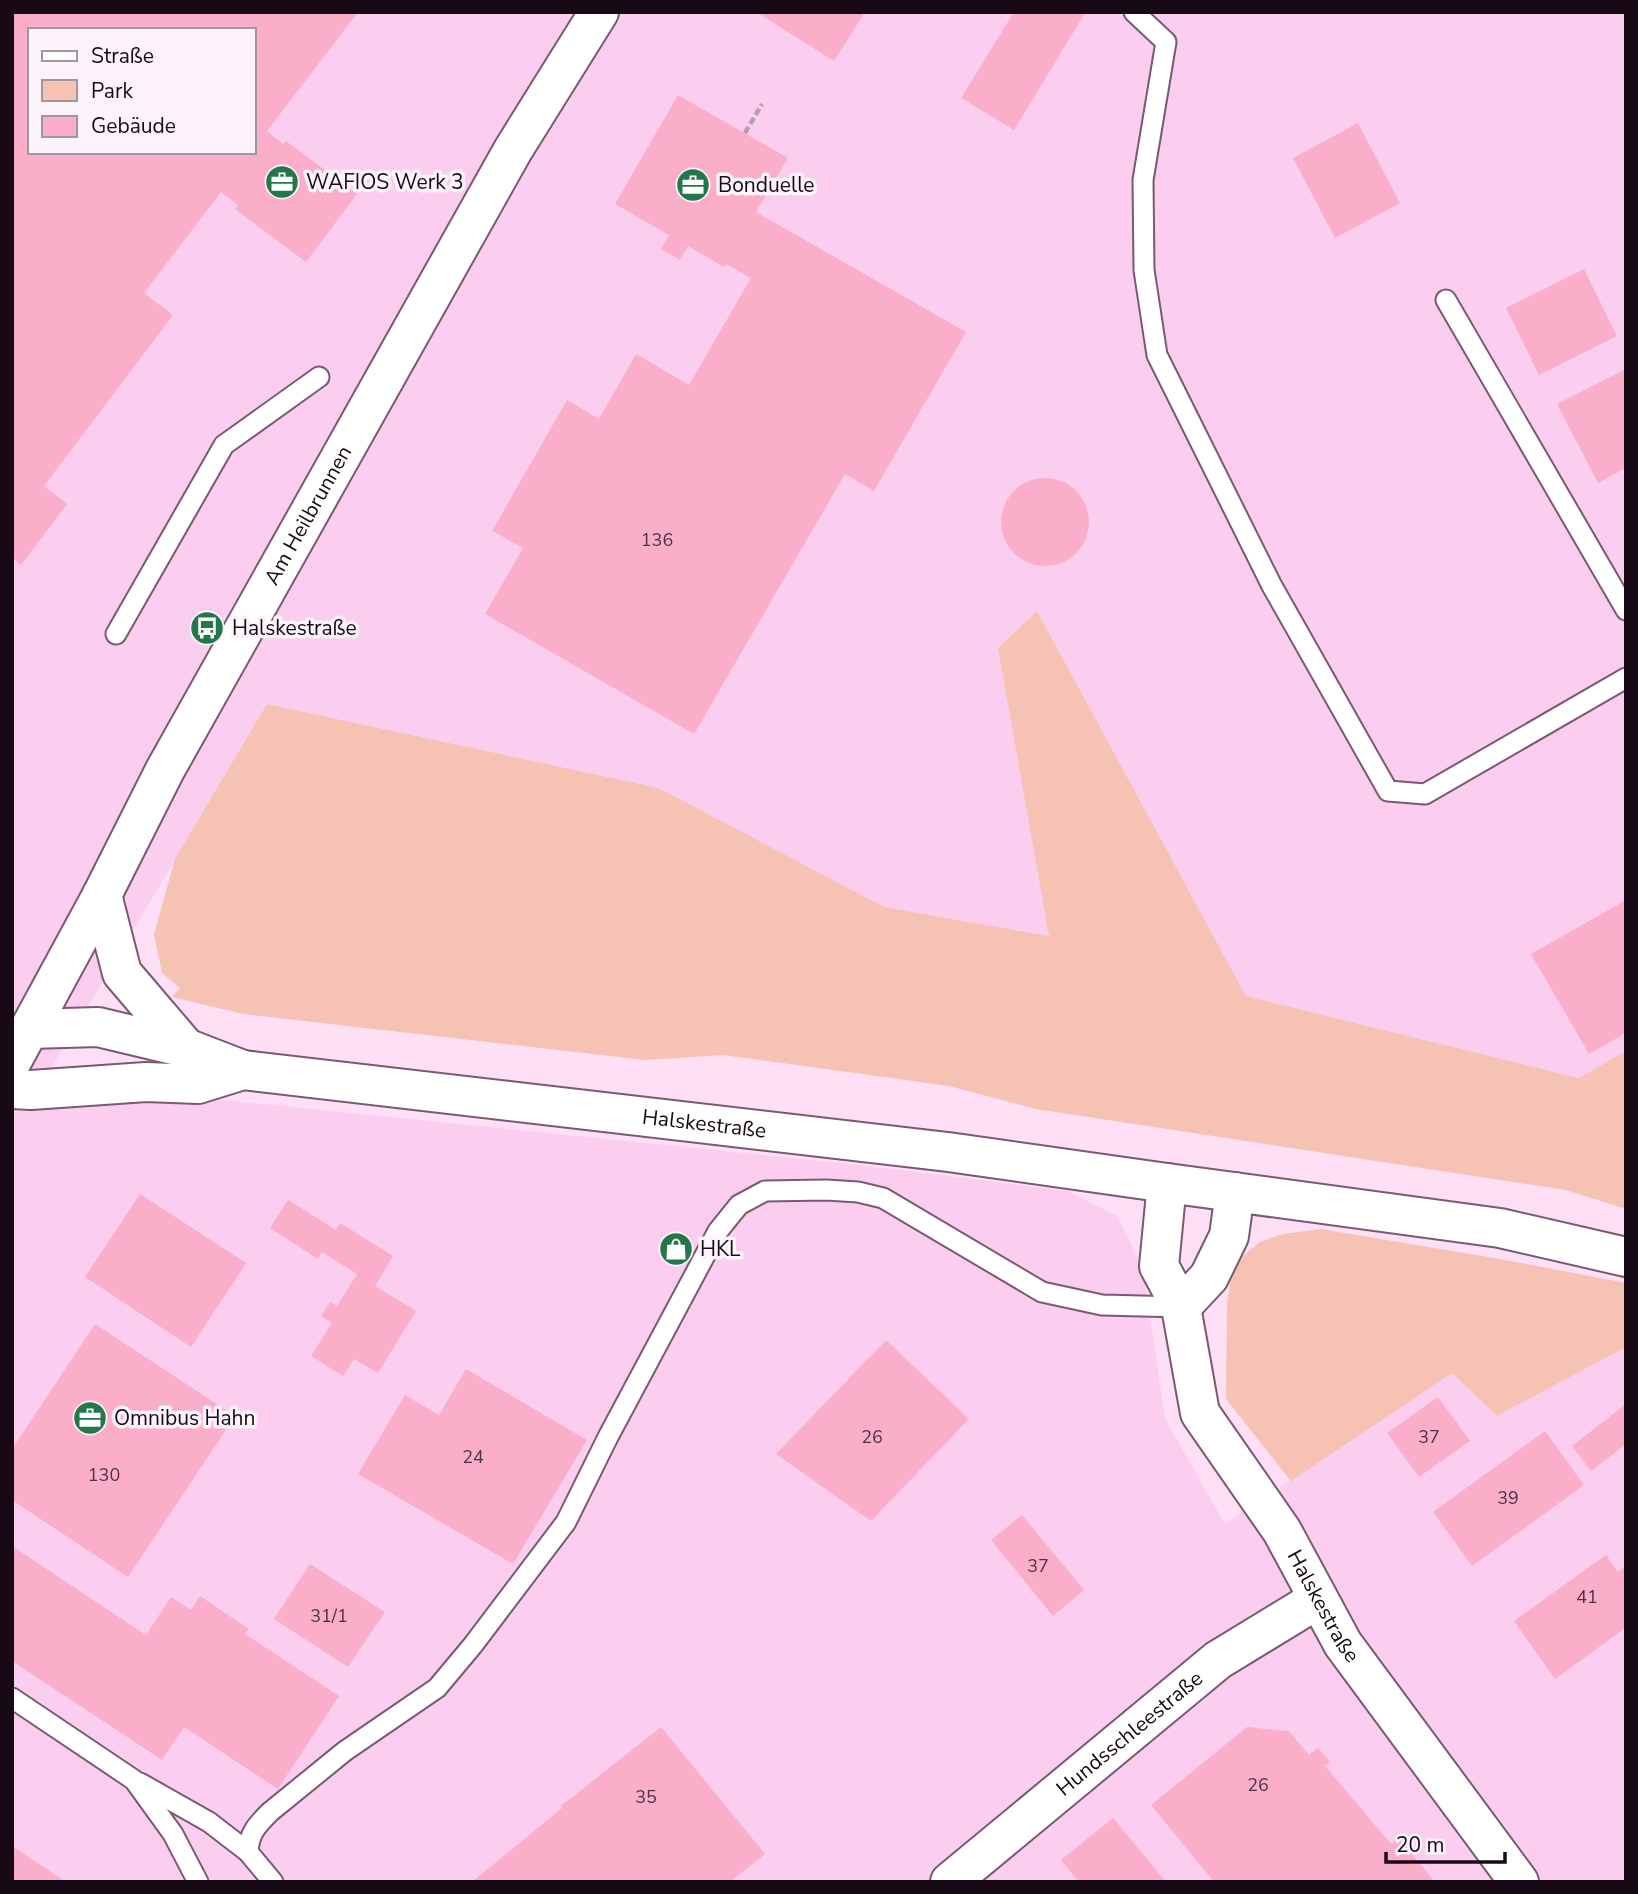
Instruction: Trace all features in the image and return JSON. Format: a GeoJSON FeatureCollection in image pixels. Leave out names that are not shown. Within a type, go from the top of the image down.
{"type":"FeatureCollection","features":[{"type":"Feature","properties":{"kind":"street","name":"Am Heilbrunnen"},"geometry":{"type":"LineString","coordinates":[[12,1061],[21,1028],[102,895],[165,770],[513,150],[599,12]]}},
{"type":"Feature","properties":{"kind":"street","name":"Halskestraße"},"geometry":{"type":"LineString","coordinates":[[102,895],[122,973],[186,1048]]}},
{"type":"Feature","properties":{"kind":"street","name":"Halskestraße"},"geometry":{"type":"LineString","coordinates":[[21,1028],[98,1027],[186,1048],[243,1070],[948,1152],[1500,1228],[1626,1257]]}},
{"type":"Feature","properties":{"kind":"street","name":"Halskestraße"},"geometry":{"type":"LineString","coordinates":[[12,1089],[146,1082],[198,1084],[243,1070]]}},
{"type":"Feature","properties":{"kind":"street","name":"Halskestraße"},"geometry":{"type":"LineString","coordinates":[[1167,1183],[1158,1266],[1181,1307],[1199,1413],[1282,1531],[1343,1644],[1519,1882]]}},
{"type":"Feature","properties":{"kind":"street"},"geometry":{"type":"LineString","coordinates":[[1181,1307],[1209,1277],[1229,1236],[1235,1192]]}},
{"type":"Feature","properties":{"kind":"street","name":"Hundsschleestraße"},"geometry":{"type":"LineString","coordinates":[[950,1882],[1218,1660],[1318,1599]]}},
{"type":"Feature","properties":{"kind":"lane"},"geometry":{"type":"LineString","coordinates":[[1134,12],[1166,42],[1143,180],[1144,270],[1157,355],[1272,586],[1388,791],[1425,793],[1626,678]]}},
{"type":"Feature","properties":{"kind":"lane"},"geometry":{"type":"LineString","coordinates":[[1447,300],[1626,610]]}},
{"type":"Feature","properties":{"kind":"lane"},"geometry":{"type":"LineString","coordinates":[[116,634],[223,444],[319,377]]}},
{"type":"Feature","properties":{"kind":"lane"},"geometry":{"type":"LineString","coordinates":[[248,1852],[249,1838],[270,1812],[345,1751],[437,1688],[473,1645],[566,1522],[608,1437],[718,1231],[739,1205],[765,1191],[858,1192],[883,1198],[1042,1292],[1102,1305],[1181,1307]]}},
{"type":"Feature","properties":{"kind":"lane"},"geometry":{"type":"LineString","coordinates":[[12,1698],[134,1780],[209,1822],[248,1852],[273,1882]]}},
{"type":"Feature","properties":{"kind":"lane"},"geometry":{"type":"LineString","coordinates":[[134,1780],[173,1834],[198,1882]]}},
{"type":"Feature","properties":{"kind":"path"},"geometry":{"type":"LineString","coordinates":[[745,133],[762,104]]}},
{"type":"Feature","properties":{"kind":"shaded area"},"geometry":{"type":"Polygon","coordinates":[[[12,12],[1626,12],[1626,1051],[1579,1078],[1246,996],[1037,611],[998,648],[1050,936],[884,907],[659,788],[268,704],[32,1100],[195,1097],[851,1164],[1068,1191],[1117,1216],[1143,1269],[1165,1419],[1225,1524],[1452,1373],[1497,1416],[1626,1347],[1626,1882],[12,1882],[12,12]]]}},
{"type":"Feature","properties":{"kind":"green space"},"geometry":{"type":"Polygon","coordinates":[[[1037,611],[1246,996],[1579,1078],[1626,1051],[1626,1209],[1566,1190],[1036,1109],[949,1086],[723,1055],[645,1060],[243,1014],[172,997],[180,988],[162,973],[154,934],[175,859],[267,704],[659,788],[884,907],[1049,936],[998,648],[1037,611]]]}},
{"type":"Feature","properties":{"kind":"green space"},"geometry":{"type":"Polygon","coordinates":[[[1321,1229],[1626,1283],[1626,1347],[1497,1416],[1452,1373],[1291,1481],[1226,1399],[1227,1306],[1231,1276],[1243,1256],[1260,1242],[1283,1234],[1321,1229]]]}},
{"type":"Feature","properties":{"kind":"building"},"geometry":{"type":"Polygon","coordinates":[[[12,12],[358,12],[267,131],[283,144],[286,141],[357,194],[306,262],[235,209],[238,205],[221,192],[144,293],[173,315],[44,486],[67,504],[21,565],[12,558],[12,12]]]}},
{"type":"Feature","properties":{"kind":"building"},"geometry":{"type":"Polygon","coordinates":[[[756,12],[865,12],[834,61],[756,12]]]}},
{"type":"Feature","properties":{"kind":"building"},"geometry":{"type":"Polygon","coordinates":[[[1014,12],[1085,13],[1014,130],[961,98],[1014,12]]]}},
{"type":"Feature","properties":{"kind":"building"},"geometry":{"type":"Polygon","coordinates":[[[678,95],[788,158],[756,212],[966,332],[874,491],[845,474],[694,734],[485,614],[523,548],[492,531],[567,400],[599,419],[636,354],[689,385],[751,278],[726,264],[724,267],[688,246],[680,260],[661,249],[669,235],[615,204],[678,95]]]}},
{"type":"Feature","properties":{"kind":"building"},"geometry":{"type":"Polygon","coordinates":[[[1358,123],[1400,203],[1335,238],[1293,158],[1358,123]]]}},
{"type":"Feature","properties":{"kind":"building"},"geometry":{"type":"Polygon","coordinates":[[[1584,269],[1617,336],[1539,375],[1506,308],[1584,269]]]}},
{"type":"Feature","properties":{"kind":"building"},"geometry":{"type":"Polygon","coordinates":[[[1626,369],[1626,468],[1598,483],[1557,404],[1626,369]]]}},
{"type":"Feature","properties":{"kind":"building"},"geometry":{"type":"Polygon","coordinates":[[[1045,478],[1070,485],[1082,497],[1089,522],[1082,547],[1070,559],[1045,566],[1020,559],[1008,547],[1001,522],[1008,497],[1020,485],[1045,478]]]}},
{"type":"Feature","properties":{"kind":"building"},"geometry":{"type":"Polygon","coordinates":[[[1626,900],[1626,1033],[1589,1054],[1531,954],[1626,900]]]}},
{"type":"Feature","properties":{"kind":"building"},"geometry":{"type":"Polygon","coordinates":[[[140,1194],[246,1263],[191,1347],[85,1277],[140,1194]]]}},
{"type":"Feature","properties":{"kind":"building"},"geometry":{"type":"Polygon","coordinates":[[[288,1200],[336,1230],[340,1223],[393,1256],[375,1286],[416,1311],[378,1373],[354,1359],[343,1376],[311,1356],[332,1323],[321,1316],[330,1302],[337,1306],[357,1274],[322,1252],[318,1259],[270,1228],[288,1200]]]}},
{"type":"Feature","properties":{"kind":"building"},"geometry":{"type":"Polygon","coordinates":[[[95,1324],[235,1416],[128,1577],[12,1500],[12,1449],[95,1324]]]}},
{"type":"Feature","properties":{"kind":"building"},"geometry":{"type":"Polygon","coordinates":[[[886,1340],[969,1419],[871,1521],[776,1454],[886,1340]]]}},
{"type":"Feature","properties":{"kind":"building"},"geometry":{"type":"Polygon","coordinates":[[[466,1369],[587,1440],[513,1564],[358,1474],[405,1395],[439,1415],[466,1369]]]}},
{"type":"Feature","properties":{"kind":"building"},"geometry":{"type":"Polygon","coordinates":[[[1438,1397],[1470,1441],[1419,1477],[1387,1433],[1438,1397]]]}},
{"type":"Feature","properties":{"kind":"building"},"geometry":{"type":"Polygon","coordinates":[[[1626,1404],[1626,1444],[1591,1471],[1572,1446],[1626,1404]]]}},
{"type":"Feature","properties":{"kind":"building"},"geometry":{"type":"Polygon","coordinates":[[[1545,1431],[1584,1485],[1472,1566],[1433,1512],[1545,1431]]]}},
{"type":"Feature","properties":{"kind":"building"},"geometry":{"type":"Polygon","coordinates":[[[1022,1515],[1084,1590],[1053,1616],[991,1540],[1022,1515]]]}},
{"type":"Feature","properties":{"kind":"building"},"geometry":{"type":"Polygon","coordinates":[[[12,1546],[146,1635],[171,1597],[191,1610],[200,1596],[249,1629],[245,1634],[339,1696],[278,1789],[184,1727],[162,1760],[12,1661],[12,1546]]]}},
{"type":"Feature","properties":{"kind":"building"},"geometry":{"type":"Polygon","coordinates":[[[1606,1555],[1618,1572],[1626,1566],[1626,1632],[1624,1629],[1555,1679],[1514,1621],[1606,1555]]]}},
{"type":"Feature","properties":{"kind":"building"},"geometry":{"type":"Polygon","coordinates":[[[310,1564],[385,1612],[348,1667],[274,1619],[310,1564]]]}},
{"type":"Feature","properties":{"kind":"building"},"geometry":{"type":"Polygon","coordinates":[[[661,1727],[765,1854],[730,1882],[472,1882],[562,1808],[561,1806],[661,1727]]]}},
{"type":"Feature","properties":{"kind":"building"},"geometry":{"type":"Polygon","coordinates":[[[1247,1727],[1289,1731],[1309,1755],[1318,1748],[1330,1762],[1325,1766],[1391,1844],[1399,1838],[1435,1882],[1214,1882],[1151,1805],[1247,1727]]]}},
{"type":"Feature","properties":{"kind":"building"},"geometry":{"type":"Polygon","coordinates":[[[1113,1818],[1166,1882],[1079,1882],[1061,1860],[1113,1818]]]}},
{"type":"Feature","properties":{"kind":"building"},"geometry":{"type":"Polygon","coordinates":[[[12,1846],[66,1882],[12,1882],[12,1846]]]}},
{"type":"Feature","properties":{"kind":"place","name":"WAFIOS Werk 3"},"geometry":{"type":"Point","coordinates":[282,182]}},
{"type":"Feature","properties":{"kind":"place","name":"Bonduelle"},"geometry":{"type":"Point","coordinates":[693,185]}},
{"type":"Feature","properties":{"kind":"place","name":"Halskestraße"},"geometry":{"type":"Point","coordinates":[207,628]}},
{"type":"Feature","properties":{"kind":"place","name":"HKL"},"geometry":{"type":"Point","coordinates":[676,1249]}},
{"type":"Feature","properties":{"kind":"place","name":"Omnibus Hahn"},"geometry":{"type":"Point","coordinates":[90,1418]}}]}
